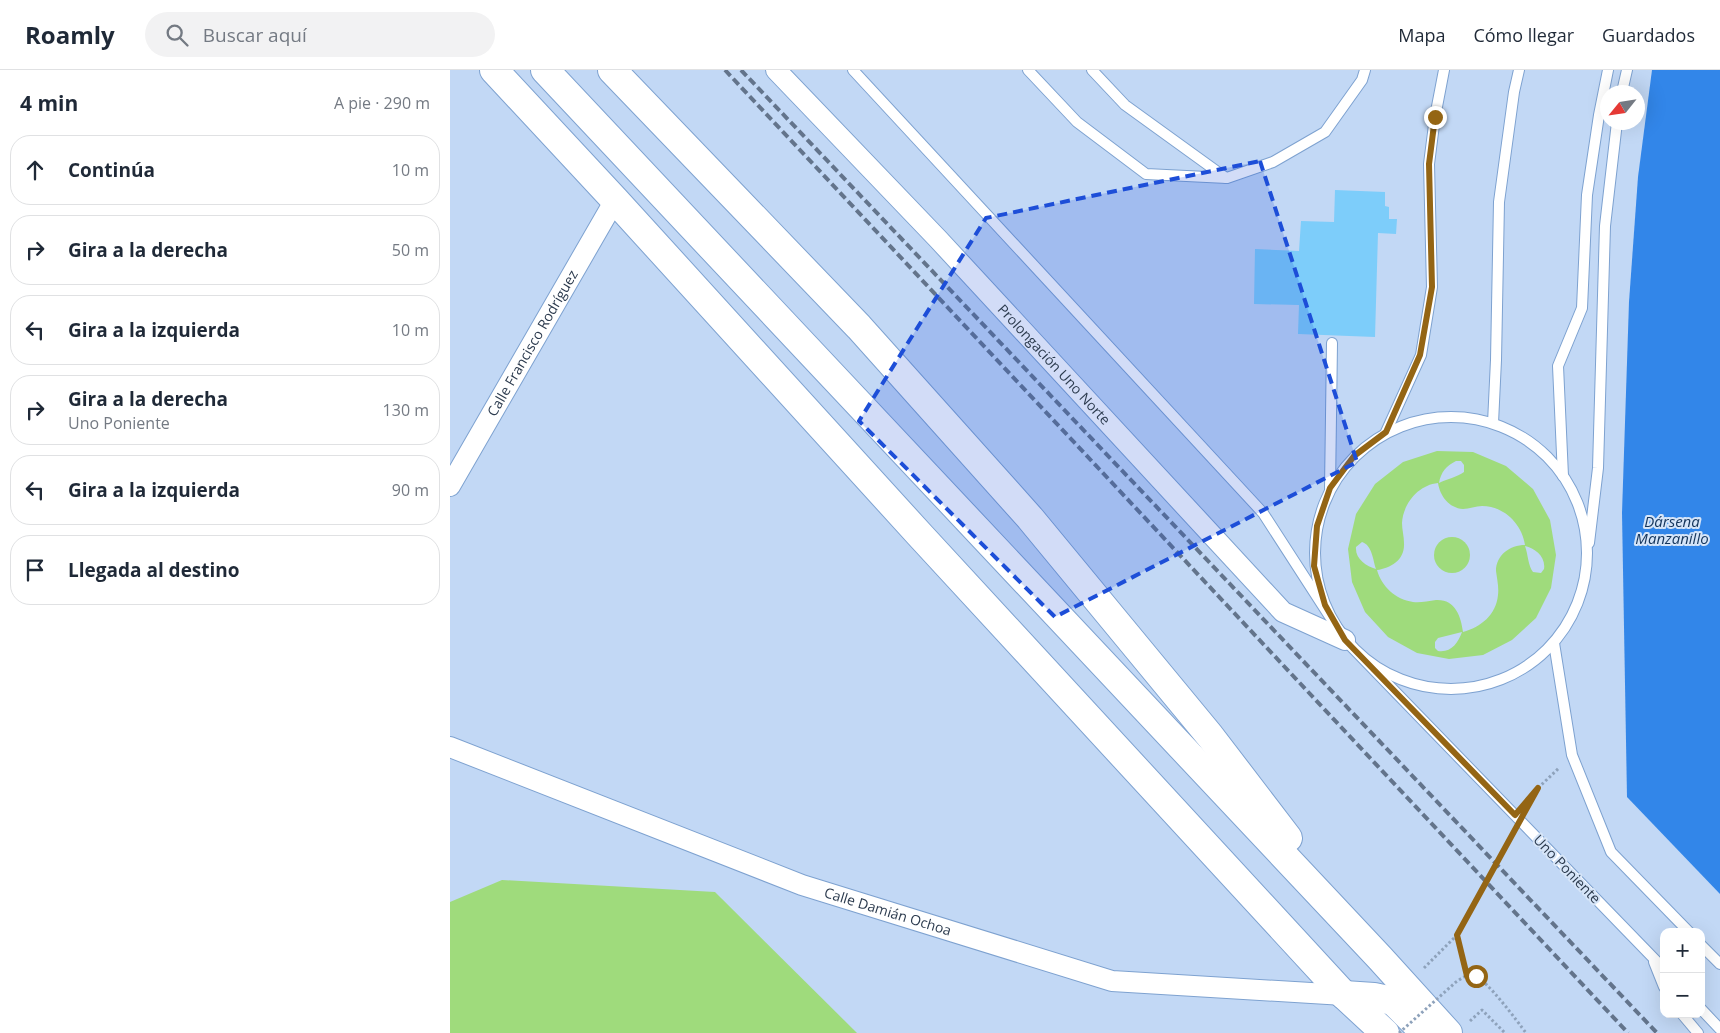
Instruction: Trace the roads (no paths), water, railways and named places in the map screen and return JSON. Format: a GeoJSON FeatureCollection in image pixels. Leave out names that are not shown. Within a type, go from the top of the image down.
{"type":"FeatureCollection","features":[{"type":"Feature","properties":{"kind":"main road"},"geometry":{"type":"LineString","coordinates":[[494,70],[615,200],[925,542],[1344,995],[1385,1033]]}},
{"type":"Feature","properties":{"kind":"main road"},"geometry":{"type":"LineString","coordinates":[[545,70],[1380,958],[1448,1033]]}},
{"type":"Feature","properties":{"kind":"main road"},"geometry":{"type":"LineString","coordinates":[[612,70],[859,327],[1030,518],[1210,736],[1380,958]]}},
{"type":"Feature","properties":{"kind":"main road"},"geometry":{"type":"LineString","coordinates":[[1344,995],[1374,997],[1393,1001],[1426,1033]]}},
{"type":"Feature","properties":{"kind":"street","name":"Prolongación Uno Norte"},"geometry":{"type":"LineString","coordinates":[[776,70],[938,239],[1283,612],[1345,640]]}},
{"type":"Feature","properties":{"kind":"street","name":"Calle Francisco Rodríguez"},"geometry":{"type":"LineString","coordinates":[[450,486],[615,200]]}},
{"type":"Feature","properties":{"kind":"street","name":"Calle Damián Ochoa"},"geometry":{"type":"LineString","coordinates":[[450,747],[802,885],[1112,981],[1344,995]]}},
{"type":"Feature","properties":{"kind":"lane"},"geometry":{"type":"LineString","coordinates":[[853,70],[1263,512],[1345,640]]}},
{"type":"Feature","properties":{"kind":"lane"},"geometry":{"type":"LineString","coordinates":[[1028,70],[1076,122],[1146,174],[1227,178],[1273,162],[1325,132],[1362,80],[1365,70]]}},
{"type":"Feature","properties":{"kind":"lane"},"geometry":{"type":"LineString","coordinates":[[1092,70],[1125,105],[1227,178]]}},
{"type":"Feature","properties":{"kind":"lane"},"geometry":{"type":"LineString","coordinates":[[1386,432],[1420,355],[1432,287],[1429,164],[1444,70]]}},
{"type":"Feature","properties":{"kind":"lane"},"geometry":{"type":"LineString","coordinates":[[1493,423],[1499,202],[1514,92],[1519,70]]}},
{"type":"Feature","properties":{"kind":"lane"},"geometry":{"type":"LineString","coordinates":[[1563,476],[1558,366],[1582,308],[1587,195],[1599,114],[1608,70]]}},
{"type":"Feature","properties":{"kind":"lane"},"geometry":{"type":"LineString","coordinates":[[1624,85],[1627,70]]}},
{"type":"Feature","properties":{"kind":"lane"},"geometry":{"type":"LineString","coordinates":[[1587,561],[1598,468],[1605,226],[1616,130]]}},
{"type":"Feature","properties":{"kind":"lane"},"geometry":{"type":"LineString","coordinates":[[1330,488],[1332,343]]}},
{"type":"Feature","properties":{"kind":"lane","name":"Uno Poniente"},"geometry":{"type":"LineString","coordinates":[[1345,640],[1381,671],[1426,688],[1473,688],[1518,673],[1554,643],[1578,605],[1587,561],[1582,517],[1563,476],[1533,444],[1493,423],[1457,416],[1420,419],[1386,432],[1354,456],[1330,488],[1317,526],[1314,566],[1325,605],[1345,640],[1660,965]]}},
{"type":"Feature","properties":{"kind":"lane"},"geometry":{"type":"LineString","coordinates":[[1554,643],[1572,755],[1611,852],[1684,928]]}},
{"type":"Feature","properties":{"kind":"lane"},"geometry":{"type":"LineString","coordinates":[[1705,949],[1720,964]]}},
{"type":"Feature","properties":{"kind":"lane"},"geometry":{"type":"LineString","coordinates":[[1652,957],[1660,977]]}},
{"type":"Feature","properties":{"kind":"lane"},"geometry":{"type":"LineString","coordinates":[[1705,1013],[1720,1029]]}},
{"type":"Feature","properties":{"kind":"lane"},"geometry":{"type":"LineString","coordinates":[[1685,1018],[1698,1033]]}},
{"type":"Feature","properties":{"kind":"water","name":"Dársena Manzanillo"},"geometry":{"type":"Polygon","coordinates":[[[1652,70],[1720,70],[1720,894],[1627,797],[1622,513],[1629,302],[1638,177],[1652,70]]]}},
{"type":"Feature","properties":{"kind":"railway"},"geometry":{"type":"LineString","coordinates":[[725,70],[1628,1033]]}},
{"type":"Feature","properties":{"kind":"railway"},"geometry":{"type":"LineString","coordinates":[[741,70],[1657,1033]]}}]}
